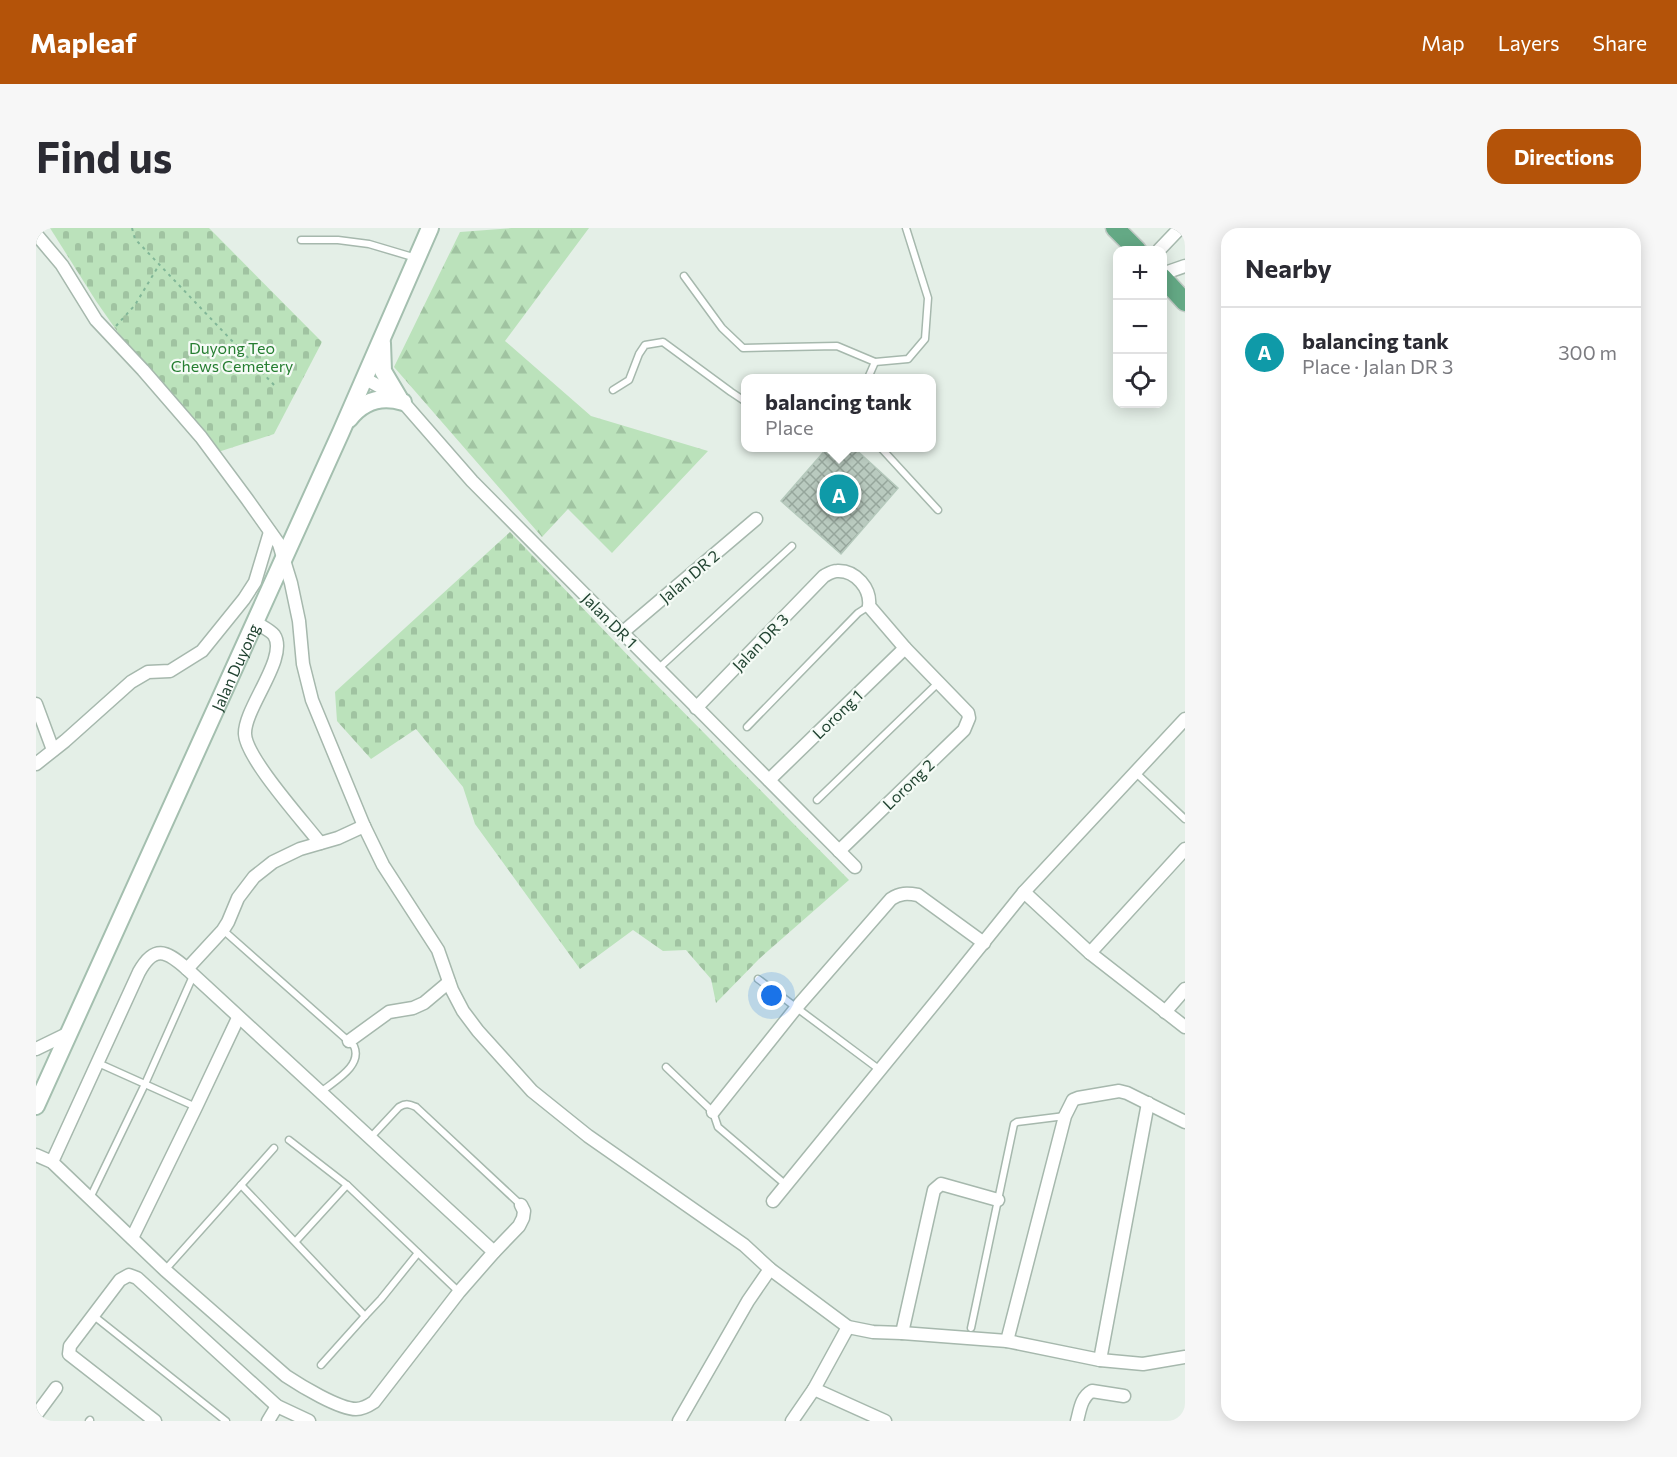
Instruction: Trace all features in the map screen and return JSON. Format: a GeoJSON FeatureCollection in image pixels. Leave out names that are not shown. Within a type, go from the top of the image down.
{"type":"FeatureCollection","features":[{"type":"Feature","properties":{"kind":"main road","name":"Jalan Duyong"},"geometry":{"type":"LineString","coordinates":[[36,1106],[341,432],[430,228]]}},
{"type":"Feature","properties":{"kind":"main road"},"geometry":{"type":"LineString","coordinates":[[1115,228],[1133,246]]}},
{"type":"Feature","properties":{"kind":"main road"},"geometry":{"type":"LineString","coordinates":[[1167,282],[1185,302]]}},
{"type":"Feature","properties":{"kind":"main road"},"geometry":{"type":"LineString","coordinates":[[382,336],[383,371],[401,400]]}},
{"type":"Feature","properties":{"kind":"main road"},"geometry":{"type":"LineString","coordinates":[[341,432],[351,417],[371,401],[401,400]]}},
{"type":"Feature","properties":{"kind":"street"},"geometry":{"type":"LineString","coordinates":[[1163,246],[1179,230]]}},
{"type":"Feature","properties":{"kind":"street"},"geometry":{"type":"LineString","coordinates":[[36,234],[62,265],[96,320],[143,370],[201,438],[279,544],[291,583],[299,621],[303,664],[312,700],[364,826],[383,865],[438,950],[449,982],[463,1011],[532,1091],[588,1136],[744,1245],[770,1269],[848,1327],[873,1332],[1007,1341],[1100,1360],[1143,1364],[1185,1357]]}},
{"type":"Feature","properties":{"kind":"street"},"geometry":{"type":"LineString","coordinates":[[1167,274],[1185,267]]}},
{"type":"Feature","properties":{"kind":"street","name":"Jalan DR 1"},"geometry":{"type":"LineString","coordinates":[[364,378],[401,400],[472,481],[855,867]]}},
{"type":"Feature","properties":{"kind":"street","name":"Jalan DR 2"},"geometry":{"type":"LineString","coordinates":[[623,633],[756,519]]}},
{"type":"Feature","properties":{"kind":"street"},"geometry":{"type":"LineString","coordinates":[[36,764],[131,682],[148,672],[170,671],[202,651],[255,582],[270,532]]}},
{"type":"Feature","properties":{"kind":"street","name":"Jalan DR 3"},"geometry":{"type":"LineString","coordinates":[[696,708],[824,576],[834,570],[853,575],[868,590],[870,606]]}},
{"type":"Feature","properties":{"kind":"street"},"geometry":{"type":"LineString","coordinates":[[870,606],[938,683]]}},
{"type":"Feature","properties":{"kind":"street"},"geometry":{"type":"LineString","coordinates":[[255,622],[274,635],[278,646],[275,660],[245,726],[245,737],[255,761],[320,843]]}},
{"type":"Feature","properties":{"kind":"street","name":"Lorong 1"},"geometry":{"type":"LineString","coordinates":[[769,780],[905,648]]}},
{"type":"Feature","properties":{"kind":"street","name":"Lorong 2"},"geometry":{"type":"LineString","coordinates":[[839,850],[964,730],[969,718],[968,713],[938,683]]}},
{"type":"Feature","properties":{"kind":"street"},"geometry":{"type":"LineString","coordinates":[[36,704],[53,750]]}},
{"type":"Feature","properties":{"kind":"street"},"geometry":{"type":"LineString","coordinates":[[773,1201],[1023,892],[1185,719]]}},
{"type":"Feature","properties":{"kind":"street"},"geometry":{"type":"LineString","coordinates":[[190,972],[223,930],[238,898],[254,877],[273,862],[300,849],[338,838],[364,826]]}},
{"type":"Feature","properties":{"kind":"street"},"geometry":{"type":"LineString","coordinates":[[1090,953],[1185,849]]}},
{"type":"Feature","properties":{"kind":"street"},"geometry":{"type":"LineString","coordinates":[[1023,892],[1090,953],[1185,1027]]}},
{"type":"Feature","properties":{"kind":"street"},"geometry":{"type":"LineString","coordinates":[[713,1112],[796,1008],[891,899],[898,894],[918,895],[984,943]]}},
{"type":"Feature","properties":{"kind":"street"},"geometry":{"type":"LineString","coordinates":[[52,1162],[139,972],[150,956],[159,952],[168,955],[190,972],[494,1252]]}},
{"type":"Feature","properties":{"kind":"street"},"geometry":{"type":"LineString","coordinates":[[348,1041],[389,1012],[413,1008],[424,1003],[449,982]]}},
{"type":"Feature","properties":{"kind":"street"},"geometry":{"type":"LineString","coordinates":[[1165,1012],[1185,989]]}},
{"type":"Feature","properties":{"kind":"street"},"geometry":{"type":"LineString","coordinates":[[132,1238],[238,1018]]}},
{"type":"Feature","properties":{"kind":"street"},"geometry":{"type":"LineString","coordinates":[[36,1049],[69,1033]]}},
{"type":"Feature","properties":{"kind":"street"},"geometry":{"type":"LineString","coordinates":[[1007,1341],[1065,1116],[1073,1100],[1119,1091],[1185,1122]]}},
{"type":"Feature","properties":{"kind":"street"},"geometry":{"type":"LineString","coordinates":[[1100,1360],[1148,1103]]}},
{"type":"Feature","properties":{"kind":"street"},"geometry":{"type":"LineString","coordinates":[[36,1155],[52,1162],[165,1270],[286,1376],[299,1385],[344,1407],[357,1410],[374,1402],[459,1292],[519,1226],[524,1211],[521,1205]]}},
{"type":"Feature","properties":{"kind":"street"},"geometry":{"type":"LineString","coordinates":[[902,1333],[934,1190],[941,1184],[998,1200]]}},
{"type":"Feature","properties":{"kind":"street"},"geometry":{"type":"LineString","coordinates":[[679,1421],[748,1301],[770,1269]]}},
{"type":"Feature","properties":{"kind":"street"},"geometry":{"type":"LineString","coordinates":[[155,1421],[69,1354],[70,1346],[120,1280],[129,1275],[134,1276],[277,1406],[309,1421]]}},
{"type":"Feature","properties":{"kind":"street"},"geometry":{"type":"LineString","coordinates":[[792,1421],[814,1389],[848,1327]]}},
{"type":"Feature","properties":{"kind":"street"},"geometry":{"type":"LineString","coordinates":[[36,1415],[56,1388]]}},
{"type":"Feature","properties":{"kind":"street"},"geometry":{"type":"LineString","coordinates":[[814,1389],[885,1421]]}},
{"type":"Feature","properties":{"kind":"street"},"geometry":{"type":"LineString","coordinates":[[1077,1421],[1082,1400],[1092,1391],[1124,1396]]}},
{"type":"Feature","properties":{"kind":"street"},"geometry":{"type":"LineString","coordinates":[[268,1421],[277,1406]]}},
{"type":"Feature","properties":{"kind":"lane"},"geometry":{"type":"LineString","coordinates":[[684,276],[722,328],[743,348],[837,346],[875,362],[908,359],[925,339],[928,298],[906,228]]}},
{"type":"Feature","properties":{"kind":"lane"},"geometry":{"type":"LineString","coordinates":[[301,240],[338,240],[369,244],[417,258]]}},
{"type":"Feature","properties":{"kind":"lane"},"geometry":{"type":"LineString","coordinates":[[613,390],[629,380],[645,345],[663,342],[741,399]]}},
{"type":"Feature","properties":{"kind":"lane"},"geometry":{"type":"LineString","coordinates":[[870,374],[875,362]]}},
{"type":"Feature","properties":{"kind":"lane"},"geometry":{"type":"LineString","coordinates":[[886,452],[938,510]]}},
{"type":"Feature","properties":{"kind":"lane"},"geometry":{"type":"LineString","coordinates":[[659,669],[792,546]]}},
{"type":"Feature","properties":{"kind":"lane"},"geometry":{"type":"LineString","coordinates":[[747,727],[858,613],[870,606]]}},
{"type":"Feature","properties":{"kind":"lane"},"geometry":{"type":"LineString","coordinates":[[817,800],[938,683]]}},
{"type":"Feature","properties":{"kind":"lane"},"geometry":{"type":"LineString","coordinates":[[1135,772],[1185,819]]}},
{"type":"Feature","properties":{"kind":"lane"},"geometry":{"type":"LineString","coordinates":[[223,930],[354,1046],[357,1052],[356,1058],[346,1072],[320,1092]]}},
{"type":"Feature","properties":{"kind":"lane"},"geometry":{"type":"LineString","coordinates":[[90,1198],[145,1083],[190,972]]}},
{"type":"Feature","properties":{"kind":"lane"},"geometry":{"type":"LineString","coordinates":[[758,979],[880,1070]]}},
{"type":"Feature","properties":{"kind":"lane"},"geometry":{"type":"LineString","coordinates":[[98,1062],[196,1107]]}},
{"type":"Feature","properties":{"kind":"lane"},"geometry":{"type":"LineString","coordinates":[[666,1067],[713,1112],[718,1127],[786,1186]]}},
{"type":"Feature","properties":{"kind":"lane"},"geometry":{"type":"LineString","coordinates":[[371,1137],[399,1107],[410,1104],[416,1107],[521,1205]]}},
{"type":"Feature","properties":{"kind":"lane"},"geometry":{"type":"LineString","coordinates":[[971,1328],[1014,1124],[1065,1116]]}},
{"type":"Feature","properties":{"kind":"lane"},"geometry":{"type":"LineString","coordinates":[[289,1140],[347,1185],[459,1292]]}},
{"type":"Feature","properties":{"kind":"lane"},"geometry":{"type":"LineString","coordinates":[[165,1270],[274,1148]]}},
{"type":"Feature","properties":{"kind":"lane"},"geometry":{"type":"LineString","coordinates":[[241,1185],[365,1316]]}},
{"type":"Feature","properties":{"kind":"lane"},"geometry":{"type":"LineString","coordinates":[[296,1241],[347,1185]]}},
{"type":"Feature","properties":{"kind":"lane"},"geometry":{"type":"LineString","coordinates":[[321,1365],[388,1291],[418,1253]]}},
{"type":"Feature","properties":{"kind":"lane"},"geometry":{"type":"LineString","coordinates":[[94,1316],[226,1421]]}},
{"type":"Feature","properties":{"kind":"path"},"geometry":{"type":"LineString","coordinates":[[132,228],[135,239],[275,386]]}},
{"type":"Feature","properties":{"kind":"path"},"geometry":{"type":"LineString","coordinates":[[109,335],[135,305],[159,265]]}},
{"type":"Feature","properties":{"kind":"green space","name":"Duyong Teo Chews Cemetery"},"geometry":{"type":"Polygon","coordinates":[[[50,228],[209,228],[322,342],[274,434],[215,453],[119,334],[50,228]]]}},
{"type":"Feature","properties":{"kind":"green space"},"geometry":{"type":"Polygon","coordinates":[[[512,228],[589,228],[505,341],[591,416],[708,451],[612,553],[568,509],[542,537],[394,367],[460,232],[512,228]]]}},
{"type":"Feature","properties":{"kind":"green space"},"geometry":{"type":"Polygon","coordinates":[[[510,532],[849,880],[759,959],[716,1003],[711,979],[686,950],[663,951],[633,930],[580,969],[475,824],[463,787],[416,729],[371,759],[337,721],[335,692],[510,532]]]}},
{"type":"Feature","properties":{"kind":"building"},"geometry":{"type":"Polygon","coordinates":[[[824,452],[858,452],[898,488],[841,554],[781,501],[824,452]]]}},
{"type":"Feature","properties":{"kind":"place","name":"balancing tank"},"geometry":{"type":"Point","coordinates":[839,494]}}]}
